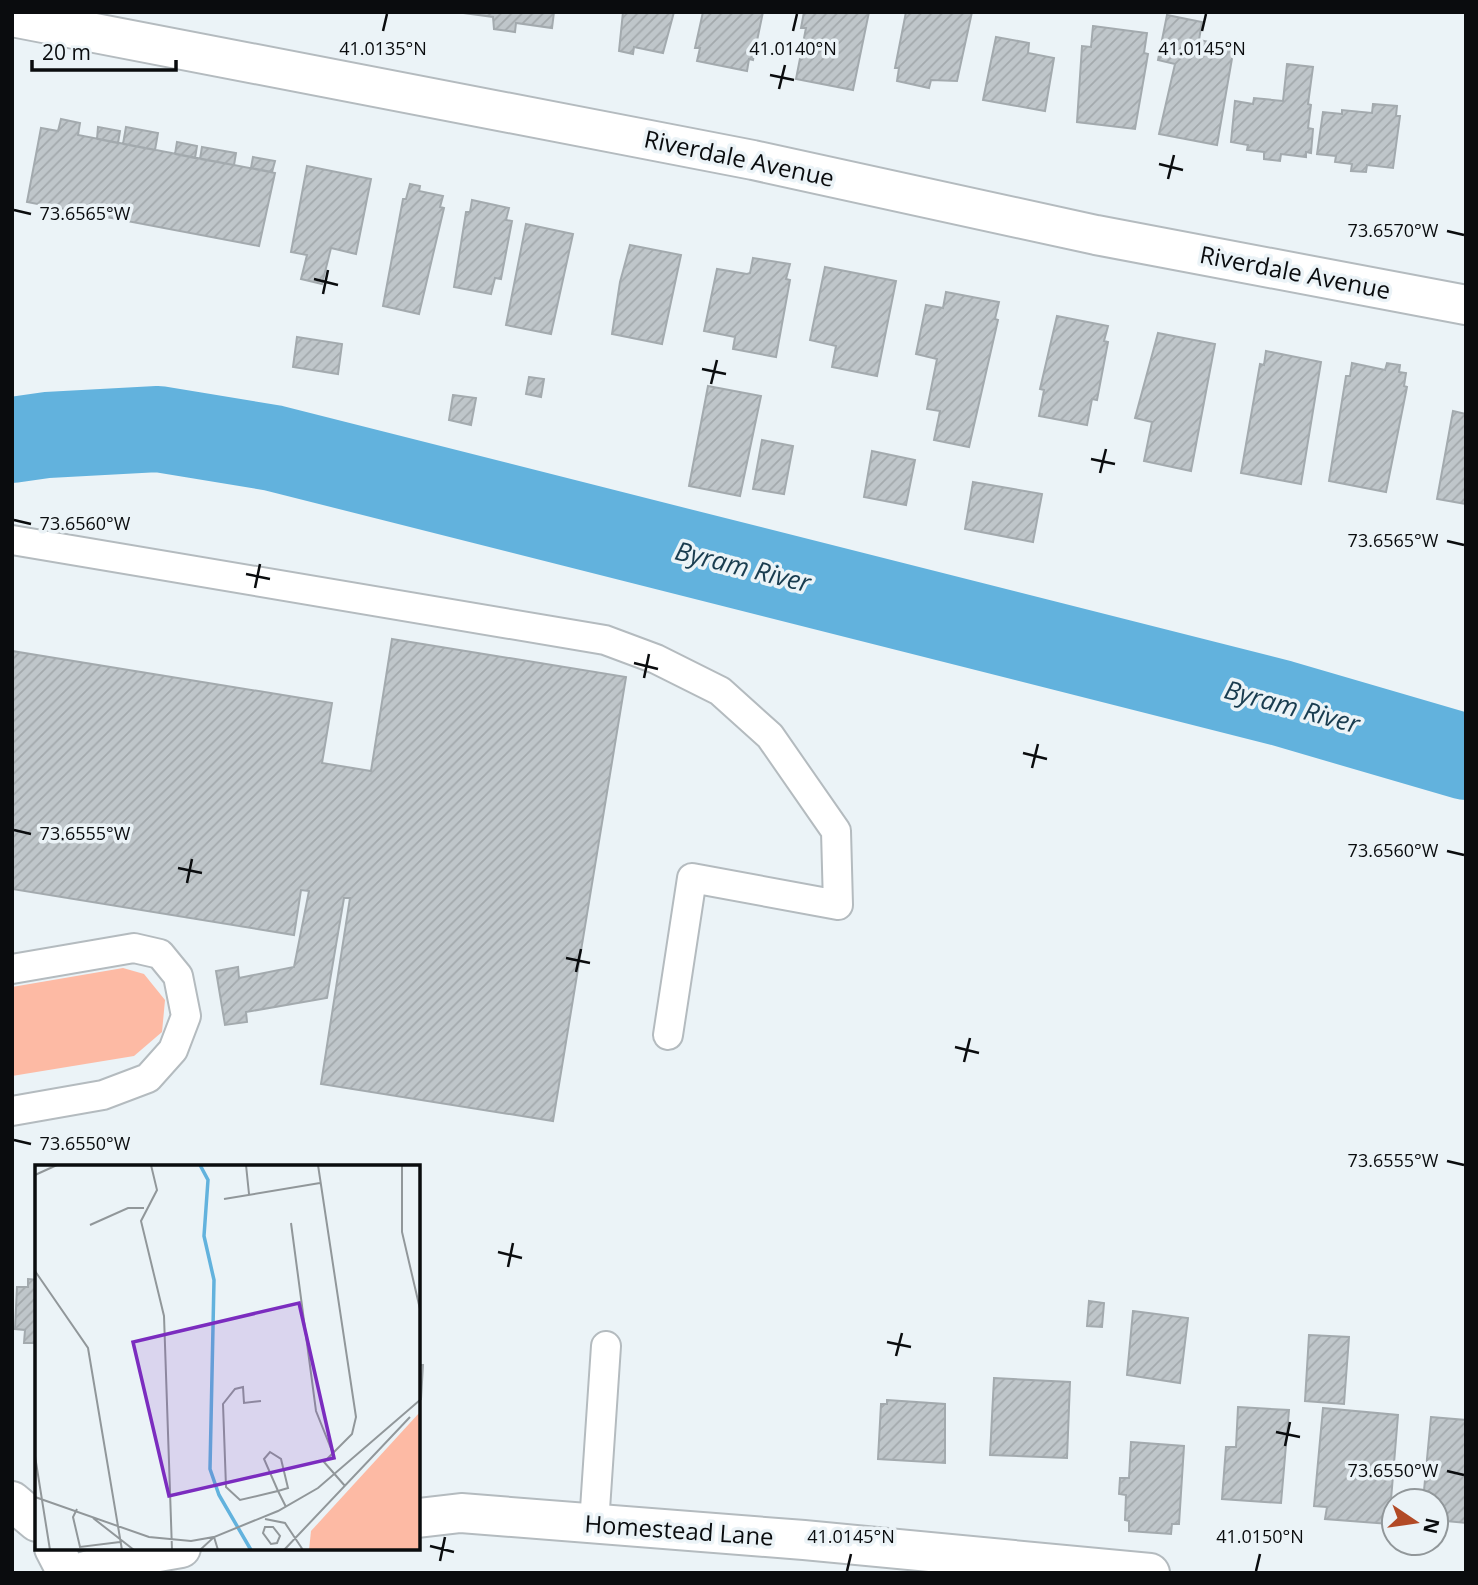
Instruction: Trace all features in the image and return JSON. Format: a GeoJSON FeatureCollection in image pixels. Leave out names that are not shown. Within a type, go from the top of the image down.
{"type":"FeatureCollection","features":[{"type":"Feature","properties":{"kind":"street","name":"Riverdale Avenue"},"geometry":{"type":"LineString","coordinates":[[12,17],[753,160],[1096,235],[1466,305]]}},
{"type":"Feature","properties":{"kind":"street"},"geometry":{"type":"LineString","coordinates":[[12,1501],[35,1520]]}},
{"type":"Feature","properties":{"kind":"street","name":"Homestead Lane"},"geometry":{"type":"LineString","coordinates":[[420,1518],[461,1513],[1150,1573]]}},
{"type":"Feature","properties":{"kind":"street"},"geometry":{"type":"LineString","coordinates":[[55,1550],[67,1573]]}},
{"type":"Feature","properties":{"kind":"street"},"geometry":{"type":"LineString","coordinates":[[79,1573],[141,1555],[170,1550]]}},
{"type":"Feature","properties":{"kind":"lane"},"geometry":{"type":"LineString","coordinates":[[12,540],[605,640],[656,659],[720,691],[770,736],[836,831],[838,905],[692,878],[668,1035]]}},
{"type":"Feature","properties":{"kind":"lane"},"geometry":{"type":"LineString","coordinates":[[12,969],[134,948],[160,954],[178,976],[186,1016],[173,1050],[148,1078],[103,1095],[12,1111]]}},
{"type":"Feature","properties":{"kind":"lane"},"geometry":{"type":"LineString","coordinates":[[594,1524],[606,1346]]}},
{"type":"Feature","properties":{"kind":"shaded area"},"geometry":{"type":"Polygon","coordinates":[[[123,968],[144,974],[165,1000],[162,1032],[134,1056],[12,1076],[12,987],[123,968]]]}},
{"type":"Feature","properties":{"kind":"building"},"geometry":{"type":"Polygon","coordinates":[[[456,12],[554,12],[552,28],[516,23],[515,32],[494,29],[493,17],[456,12]]]}},
{"type":"Feature","properties":{"kind":"building"},"geometry":{"type":"Polygon","coordinates":[[[623,12],[674,12],[663,53],[634,47],[633,54],[619,51],[623,12]]]}},
{"type":"Feature","properties":{"kind":"building"},"geometry":{"type":"Polygon","coordinates":[[[703,12],[763,12],[753,60],[749,59],[747,71],[697,61],[700,48],[695,48],[703,12]]]}},
{"type":"Feature","properties":{"kind":"building"},"geometry":{"type":"Polygon","coordinates":[[[804,12],[869,12],[853,90],[796,79],[806,28],[801,28],[804,12]]]}},
{"type":"Feature","properties":{"kind":"building"},"geometry":{"type":"Polygon","coordinates":[[[906,12],[972,12],[957,81],[931,80],[929,88],[897,81],[899,68],[895,68],[906,12]]]}},
{"type":"Feature","properties":{"kind":"building"},"geometry":{"type":"Polygon","coordinates":[[[1167,15],[1202,22],[1199,40],[1234,47],[1217,145],[1159,134],[1175,64],[1158,60],[1167,15]]]}},
{"type":"Feature","properties":{"kind":"building"},"geometry":{"type":"Polygon","coordinates":[[[1093,26],[1147,33],[1144,53],[1148,54],[1135,129],[1077,122],[1082,46],[1091,47],[1093,26]]]}},
{"type":"Feature","properties":{"kind":"building"},"geometry":{"type":"Polygon","coordinates":[[[996,37],[1029,43],[1028,53],[1054,58],[1045,111],[983,100],[996,37]]]}},
{"type":"Feature","properties":{"kind":"building"},"geometry":{"type":"Polygon","coordinates":[[[1287,64],[1313,67],[1308,104],[1311,105],[1308,128],[1313,129],[1311,153],[1306,152],[1306,157],[1281,154],[1280,161],[1264,159],[1264,152],[1247,150],[1248,145],[1231,142],[1235,101],[1253,104],[1254,98],[1283,101],[1287,64]]]}},
{"type":"Feature","properties":{"kind":"building"},"geometry":{"type":"Polygon","coordinates":[[[1373,104],[1397,106],[1396,116],[1400,116],[1393,168],[1367,165],[1366,172],[1351,171],[1352,164],[1335,162],[1336,156],[1317,154],[1323,112],[1342,114],[1342,110],[1372,113],[1373,104]]]}},
{"type":"Feature","properties":{"kind":"building"},"geometry":{"type":"Polygon","coordinates":[[[61,119],[80,123],[78,135],[275,173],[259,246],[27,202],[41,128],[58,131],[61,119]]]}},
{"type":"Feature","properties":{"kind":"building"},"geometry":{"type":"Polygon","coordinates":[[[98,127],[120,131],[118,143],[97,139],[98,127]]]}},
{"type":"Feature","properties":{"kind":"building"},"geometry":{"type":"Polygon","coordinates":[[[126,127],[158,133],[155,150],[123,144],[126,127]]]}},
{"type":"Feature","properties":{"kind":"building"},"geometry":{"type":"Polygon","coordinates":[[[177,142],[197,146],[195,158],[175,154],[177,142]]]}},
{"type":"Feature","properties":{"kind":"building"},"geometry":{"type":"Polygon","coordinates":[[[202,147],[236,153],[234,165],[200,159],[202,147]]]}},
{"type":"Feature","properties":{"kind":"building"},"geometry":{"type":"Polygon","coordinates":[[[253,157],[275,161],[272,172],[251,168],[253,157]]]}},
{"type":"Feature","properties":{"kind":"building"},"geometry":{"type":"Polygon","coordinates":[[[307,166],[371,179],[356,254],[331,248],[322,284],[301,279],[307,255],[291,252],[307,166]]]}},
{"type":"Feature","properties":{"kind":"building"},"geometry":{"type":"Polygon","coordinates":[[[410,184],[420,186],[419,191],[443,196],[440,207],[444,208],[419,314],[383,306],[403,199],[406,199],[410,184]]]}},
{"type":"Feature","properties":{"kind":"building"},"geometry":{"type":"Polygon","coordinates":[[[472,200],[509,208],[506,220],[512,221],[501,279],[495,278],[491,294],[454,287],[466,212],[470,212],[472,200]]]}},
{"type":"Feature","properties":{"kind":"building"},"geometry":{"type":"Polygon","coordinates":[[[526,224],[573,234],[551,334],[506,325],[526,224]]]}},
{"type":"Feature","properties":{"kind":"building"},"geometry":{"type":"Polygon","coordinates":[[[630,245],[681,255],[662,344],[612,334],[620,282],[630,245]]]}},
{"type":"Feature","properties":{"kind":"building"},"geometry":{"type":"Polygon","coordinates":[[[753,258],[790,264],[786,279],[790,280],[776,357],[733,349],[735,337],[704,331],[717,269],[747,274],[750,273],[753,258]]]}},
{"type":"Feature","properties":{"kind":"building"},"geometry":{"type":"Polygon","coordinates":[[[825,267],[896,281],[877,376],[832,367],[836,346],[810,340],[825,267]]]}},
{"type":"Feature","properties":{"kind":"building"},"geometry":{"type":"Polygon","coordinates":[[[946,292],[999,302],[995,319],[998,320],[969,447],[934,440],[940,411],[927,409],[937,359],[916,354],[926,305],[943,308],[946,292]]]}},
{"type":"Feature","properties":{"kind":"building"},"geometry":{"type":"Polygon","coordinates":[[[1057,316],[1108,326],[1104,341],[1108,342],[1097,400],[1092,399],[1087,425],[1039,416],[1044,390],[1040,389],[1057,316]]]}},
{"type":"Feature","properties":{"kind":"building"},"geometry":{"type":"Polygon","coordinates":[[[1158,333],[1215,344],[1191,471],[1144,461],[1152,422],[1135,418],[1158,333]]]}},
{"type":"Feature","properties":{"kind":"building"},"geometry":{"type":"Polygon","coordinates":[[[297,337],[342,344],[338,374],[293,367],[297,337]]]}},
{"type":"Feature","properties":{"kind":"building"},"geometry":{"type":"Polygon","coordinates":[[[1266,351],[1321,362],[1301,484],[1241,473],[1260,364],[1264,365],[1266,351]]]}},
{"type":"Feature","properties":{"kind":"building"},"geometry":{"type":"Polygon","coordinates":[[[1352,363],[1385,370],[1387,363],[1400,365],[1399,372],[1406,373],[1404,386],[1407,387],[1386,492],[1329,481],[1346,376],[1350,376],[1352,363]]]}},
{"type":"Feature","properties":{"kind":"building"},"geometry":{"type":"Polygon","coordinates":[[[529,377],[544,379],[541,397],[526,394],[529,377]]]}},
{"type":"Feature","properties":{"kind":"building"},"geometry":{"type":"Polygon","coordinates":[[[708,386],[761,396],[740,496],[689,486],[708,386]]]}},
{"type":"Feature","properties":{"kind":"building"},"geometry":{"type":"Polygon","coordinates":[[[453,395],[476,398],[471,425],[449,420],[453,395]]]}},
{"type":"Feature","properties":{"kind":"building"},"geometry":{"type":"Polygon","coordinates":[[[1453,411],[1466,414],[1466,504],[1437,499],[1453,411]]]}},
{"type":"Feature","properties":{"kind":"building"},"geometry":{"type":"Polygon","coordinates":[[[762,440],[793,446],[784,494],[753,489],[762,440]]]}},
{"type":"Feature","properties":{"kind":"building"},"geometry":{"type":"Polygon","coordinates":[[[872,451],[915,460],[906,505],[864,497],[872,451]]]}},
{"type":"Feature","properties":{"kind":"building"},"geometry":{"type":"Polygon","coordinates":[[[973,482],[1042,494],[1033,542],[965,529],[973,482]]]}},
{"type":"Feature","properties":{"kind":"building"},"geometry":{"type":"Polygon","coordinates":[[[392,639],[626,677],[553,1121],[321,1084],[350,898],[344,898],[327,998],[246,1012],[247,1022],[225,1025],[216,971],[238,967],[239,978],[294,967],[309,891],[301,890],[294,935],[12,889],[12,651],[332,703],[322,763],[371,771],[392,639]]]}},
{"type":"Feature","properties":{"kind":"building"},"geometry":{"type":"Polygon","coordinates":[[[28,1279],[35,1280],[35,1343],[24,1343],[25,1330],[15,1329],[17,1287],[28,1287],[28,1279]]]}},
{"type":"Feature","properties":{"kind":"building"},"geometry":{"type":"Polygon","coordinates":[[[1089,1301],[1104,1303],[1102,1327],[1087,1326],[1089,1301]]]}},
{"type":"Feature","properties":{"kind":"building"},"geometry":{"type":"Polygon","coordinates":[[[1133,1311],[1188,1318],[1180,1383],[1127,1375],[1133,1311]]]}},
{"type":"Feature","properties":{"kind":"building"},"geometry":{"type":"Polygon","coordinates":[[[1309,1335],[1349,1337],[1344,1404],[1305,1401],[1309,1335]]]}},
{"type":"Feature","properties":{"kind":"building"},"geometry":{"type":"Polygon","coordinates":[[[420,1365],[423,1365],[421,1399],[420,1365]]]}},
{"type":"Feature","properties":{"kind":"building"},"geometry":{"type":"Polygon","coordinates":[[[994,1378],[1070,1382],[1067,1458],[990,1455],[994,1378]]]}},
{"type":"Feature","properties":{"kind":"building"},"geometry":{"type":"Polygon","coordinates":[[[887,1400],[945,1404],[945,1463],[878,1459],[881,1404],[887,1404],[887,1400]]]}},
{"type":"Feature","properties":{"kind":"building"},"geometry":{"type":"Polygon","coordinates":[[[1238,1407],[1289,1410],[1281,1503],[1222,1499],[1226,1447],[1236,1447],[1238,1407]]]}},
{"type":"Feature","properties":{"kind":"building"},"geometry":{"type":"Polygon","coordinates":[[[1323,1408],[1398,1415],[1392,1487],[1380,1487],[1380,1523],[1325,1519],[1327,1507],[1314,1506],[1323,1408]]]}},
{"type":"Feature","properties":{"kind":"building"},"geometry":{"type":"Polygon","coordinates":[[[1431,1417],[1466,1420],[1466,1523],[1450,1521],[1450,1487],[1424,1487],[1431,1417]]]}},
{"type":"Feature","properties":{"kind":"building"},"geometry":{"type":"Polygon","coordinates":[[[1131,1442],[1184,1446],[1179,1524],[1172,1524],[1171,1534],[1129,1531],[1129,1521],[1125,1520],[1126,1495],[1119,1494],[1120,1478],[1129,1478],[1131,1442]]]}},
{"type":"Feature","properties":{"kind":"waterway","name":"Byram River"},"geometry":{"type":"LineString","coordinates":[[12,440],[47,435],[158,429],[273,448],[1281,703],[1466,757]]}}]}
